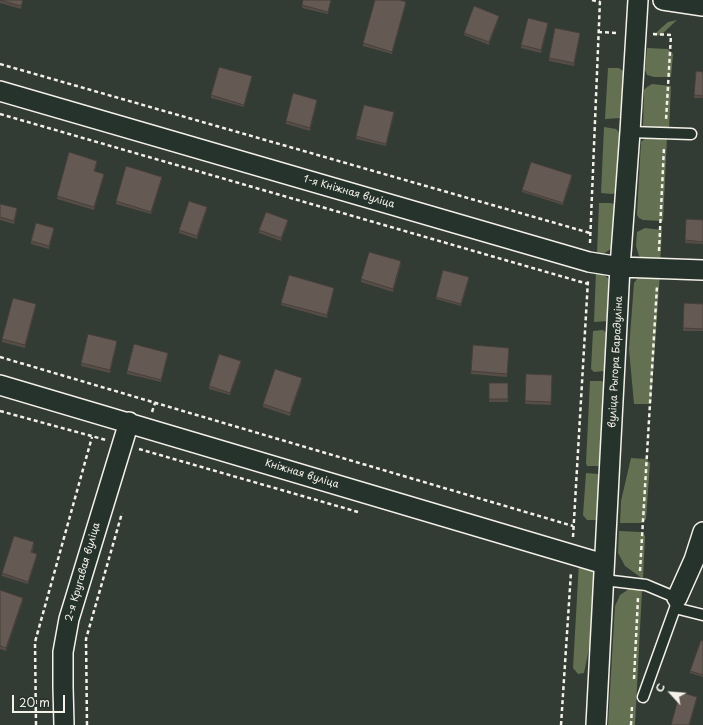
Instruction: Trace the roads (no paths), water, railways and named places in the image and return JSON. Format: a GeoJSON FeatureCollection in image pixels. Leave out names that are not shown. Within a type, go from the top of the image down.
{"type":"FeatureCollection","features":[{"type":"Feature","properties":{"kind":"street","name":"вуліца Рыгора Барадуліна"},"geometry":{"type":"LineString","coordinates":[[596,725],[620,267],[638,0]]}},
{"type":"Feature","properties":{"kind":"street"},"geometry":{"type":"LineString","coordinates":[[663,0],[703,6]]}},
{"type":"Feature","properties":{"kind":"street","name":"1-я Кніжная вуліца"},"geometry":{"type":"LineString","coordinates":[[0,91],[590,262],[620,267],[703,270]]}},
{"type":"Feature","properties":{"kind":"street","name":"Кніжная вуліца"},"geometry":{"type":"LineString","coordinates":[[0,385],[572,554],[604,572]]}},
{"type":"Feature","properties":{"kind":"street","name":"2-я Кругавая вуліца"},"geometry":{"type":"LineString","coordinates":[[64,725],[62,687],[63,652],[69,619],[129,422]]}},
{"type":"Feature","properties":{"kind":"street"},"geometry":{"type":"LineString","coordinates":[[676,603],[694,560],[703,532]]}},
{"type":"Feature","properties":{"kind":"lane"},"geometry":{"type":"LineString","coordinates":[[630,132],[692,134]]}},
{"type":"Feature","properties":{"kind":"lane"},"geometry":{"type":"LineString","coordinates":[[604,572],[646,585],[676,603],[703,615]]}},
{"type":"Feature","properties":{"kind":"lane"},"geometry":{"type":"LineString","coordinates":[[643,697],[676,603]]}}]}
